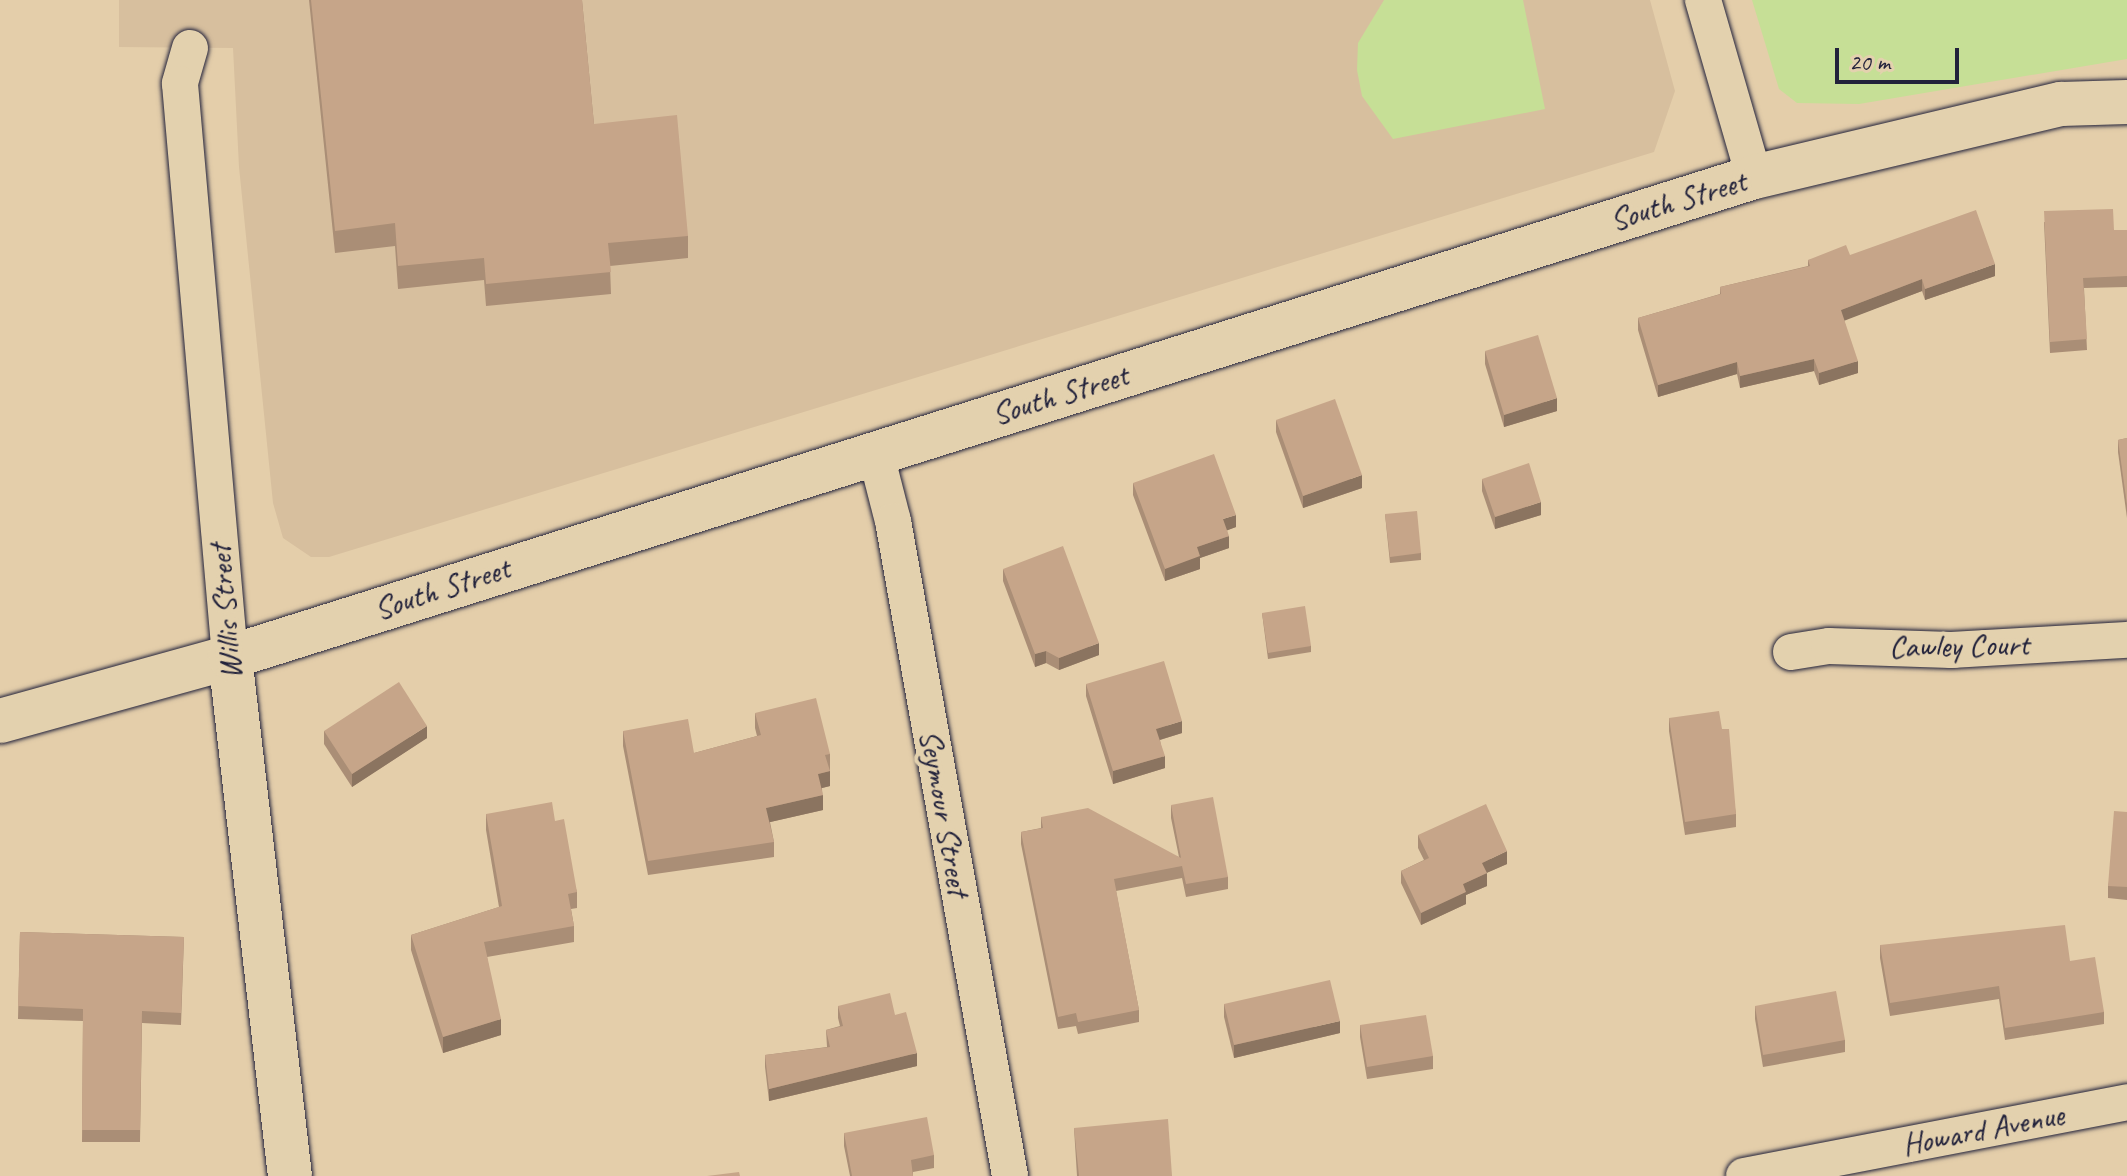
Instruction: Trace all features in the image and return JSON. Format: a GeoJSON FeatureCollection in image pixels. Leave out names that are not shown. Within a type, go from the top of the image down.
{"type":"FeatureCollection","features":[{"type":"Feature","properties":{"kind":"main road","name":"South Street"},"geometry":{"type":"LineString","coordinates":[[0,721],[230,657],[875,451],[1754,177],[2061,104],[2127,102]]}},
{"type":"Feature","properties":{"kind":"main road","name":"Willis Street"},"geometry":{"type":"LineString","coordinates":[[230,657],[290,1176]]}},
{"type":"Feature","properties":{"kind":"street"},"geometry":{"type":"LineString","coordinates":[[1703,0],[1754,177]]}},
{"type":"Feature","properties":{"kind":"street","name":"Willis Street"},"geometry":{"type":"LineString","coordinates":[[190,48],[180,84],[230,657]]}},
{"type":"Feature","properties":{"kind":"street","name":"Seymour Street"},"geometry":{"type":"LineString","coordinates":[[875,451],[893,521],[1010,1176]]}},
{"type":"Feature","properties":{"kind":"street","name":"Cawley Court"},"geometry":{"type":"LineString","coordinates":[[1791,652],[1829,646],[1951,650],[2127,640]]}},
{"type":"Feature","properties":{"kind":"street","name":"Howard Avenue"},"geometry":{"type":"LineString","coordinates":[[1744,1176],[2127,1102]]}},
{"type":"Feature","properties":{"kind":"shaded area"},"geometry":{"type":"Polygon","coordinates":[[[119,0],[1650,0],[1675,91],[1654,152],[329,557],[311,557],[283,538],[273,503],[239,167],[233,48],[119,47],[119,0]]]}},
{"type":"Feature","properties":{"kind":"green space"},"geometry":{"type":"Polygon","coordinates":[[[1384,0],[1523,0],[1545,109],[1393,139],[1362,96],[1357,70],[1358,43],[1384,0]]]}},
{"type":"Feature","properties":{"kind":"green space"},"geometry":{"type":"Polygon","coordinates":[[[1752,0],[2127,0],[2127,59],[1859,104],[1797,103],[1779,89],[1752,0]]]}},
{"type":"Feature","properties":{"kind":"building"},"geometry":{"type":"Polygon","coordinates":[[[311,0],[582,0],[594,124],[677,115],[688,236],[608,243],[611,272],[486,284],[484,258],[398,266],[395,223],[335,231],[311,0]]]}},
{"type":"Feature","properties":{"kind":"building"},"geometry":{"type":"Polygon","coordinates":[[[2113,209],[2114,230],[2127,230],[2127,276],[2083,278],[2087,339],[2050,342],[2044,211],[2113,209]]]}},
{"type":"Feature","properties":{"kind":"building"},"geometry":{"type":"Polygon","coordinates":[[[1976,210],[1995,264],[1925,289],[1922,279],[1841,310],[1858,361],[1819,373],[1814,359],[1740,376],[1737,362],[1658,385],[1638,318],[1721,294],[1720,287],[1810,266],[1808,260],[1846,245],[1850,255],[1976,210]]]}},
{"type":"Feature","properties":{"kind":"building"},"geometry":{"type":"Polygon","coordinates":[[[1538,335],[1557,398],[1504,415],[1485,351],[1538,335]]]}},
{"type":"Feature","properties":{"kind":"building"},"geometry":{"type":"Polygon","coordinates":[[[1335,399],[1362,475],[1303,496],[1276,420],[1335,399]]]}},
{"type":"Feature","properties":{"kind":"building"},"geometry":{"type":"Polygon","coordinates":[[[2127,438],[2127,505],[2118,440],[2127,438]]]}},
{"type":"Feature","properties":{"kind":"building"},"geometry":{"type":"Polygon","coordinates":[[[1214,454],[1236,515],[1223,519],[1229,536],[1197,547],[1200,556],[1165,569],[1133,483],[1214,454]]]}},
{"type":"Feature","properties":{"kind":"building"},"geometry":{"type":"Polygon","coordinates":[[[1529,463],[1541,502],[1495,517],[1482,479],[1529,463]]]}},
{"type":"Feature","properties":{"kind":"building"},"geometry":{"type":"Polygon","coordinates":[[[1417,511],[1421,553],[1390,557],[1385,514],[1417,511]]]}},
{"type":"Feature","properties":{"kind":"building"},"geometry":{"type":"Polygon","coordinates":[[[1063,546],[1099,643],[1059,658],[1046,651],[1035,654],[1003,569],[1063,546]]]}},
{"type":"Feature","properties":{"kind":"building"},"geometry":{"type":"Polygon","coordinates":[[[1305,606],[1311,646],[1268,653],[1262,613],[1305,606]]]}},
{"type":"Feature","properties":{"kind":"building"},"geometry":{"type":"Polygon","coordinates":[[[1164,661],[1182,721],[1156,729],[1165,756],[1113,771],[1086,684],[1164,661]]]}},
{"type":"Feature","properties":{"kind":"building"},"geometry":{"type":"Polygon","coordinates":[[[399,682],[427,726],[352,774],[324,731],[399,682]]]}},
{"type":"Feature","properties":{"kind":"building"},"geometry":{"type":"Polygon","coordinates":[[[816,698],[830,754],[825,755],[830,771],[818,774],[823,795],[766,808],[774,842],[648,861],[623,731],[688,719],[694,753],[761,735],[755,713],[816,698]]]}},
{"type":"Feature","properties":{"kind":"building"},"geometry":{"type":"Polygon","coordinates":[[[1719,711],[1722,729],[1729,729],[1736,814],[1685,822],[1669,718],[1719,711]]]}},
{"type":"Feature","properties":{"kind":"building"},"geometry":{"type":"Polygon","coordinates":[[[1213,797],[1228,877],[1186,884],[1182,866],[1114,879],[1139,1010],[1078,1022],[1076,1013],[1058,1017],[1021,832],[1043,828],[1041,817],[1088,808],[1181,858],[1171,805],[1213,797]]]}},
{"type":"Feature","properties":{"kind":"building"},"geometry":{"type":"Polygon","coordinates":[[[552,802],[555,821],[564,819],[577,892],[568,894],[574,926],[484,942],[501,1019],[443,1037],[411,935],[502,906],[486,814],[552,802]]]}},
{"type":"Feature","properties":{"kind":"building"},"geometry":{"type":"Polygon","coordinates":[[[1486,804],[1507,851],[1482,863],[1487,873],[1463,884],[1466,892],[1421,913],[1401,871],[1429,858],[1418,835],[1486,804]]]}},
{"type":"Feature","properties":{"kind":"building"},"geometry":{"type":"Polygon","coordinates":[[[2114,811],[2127,812],[2127,887],[2108,886],[2114,811]]]}},
{"type":"Feature","properties":{"kind":"building"},"geometry":{"type":"Polygon","coordinates":[[[2065,925],[2070,961],[2095,957],[2104,1012],[2005,1028],[1999,986],[1890,1003],[1880,945],[2065,925]]]}},
{"type":"Feature","properties":{"kind":"building"},"geometry":{"type":"Polygon","coordinates":[[[20,932],[184,937],[181,1013],[142,1011],[140,1130],[82,1130],[83,1009],[18,1006],[20,932]]]}},
{"type":"Feature","properties":{"kind":"building"},"geometry":{"type":"Polygon","coordinates":[[[1330,980],[1340,1021],[1234,1045],[1224,1004],[1330,980]]]}},
{"type":"Feature","properties":{"kind":"building"},"geometry":{"type":"Polygon","coordinates":[[[1836,991],[1845,1040],[1763,1055],[1755,1006],[1836,991]]]}},
{"type":"Feature","properties":{"kind":"building"},"geometry":{"type":"Polygon","coordinates":[[[890,993],[895,1015],[906,1012],[917,1053],[769,1089],[765,1055],[830,1047],[826,1030],[843,1026],[838,1006],[890,993]]]}},
{"type":"Feature","properties":{"kind":"building"},"geometry":{"type":"Polygon","coordinates":[[[1426,1015],[1433,1056],[1367,1067],[1360,1025],[1426,1015]]]}},
{"type":"Feature","properties":{"kind":"building"},"geometry":{"type":"Polygon","coordinates":[[[927,1117],[934,1155],[911,1160],[913,1176],[852,1176],[844,1133],[927,1117]]]}},
{"type":"Feature","properties":{"kind":"building"},"geometry":{"type":"Polygon","coordinates":[[[1168,1119],[1172,1176],[1079,1176],[1074,1128],[1168,1119]]]}},
{"type":"Feature","properties":{"kind":"building"},"geometry":{"type":"Polygon","coordinates":[[[739,1172],[740,1176],[707,1176],[739,1172]]]}}]}
